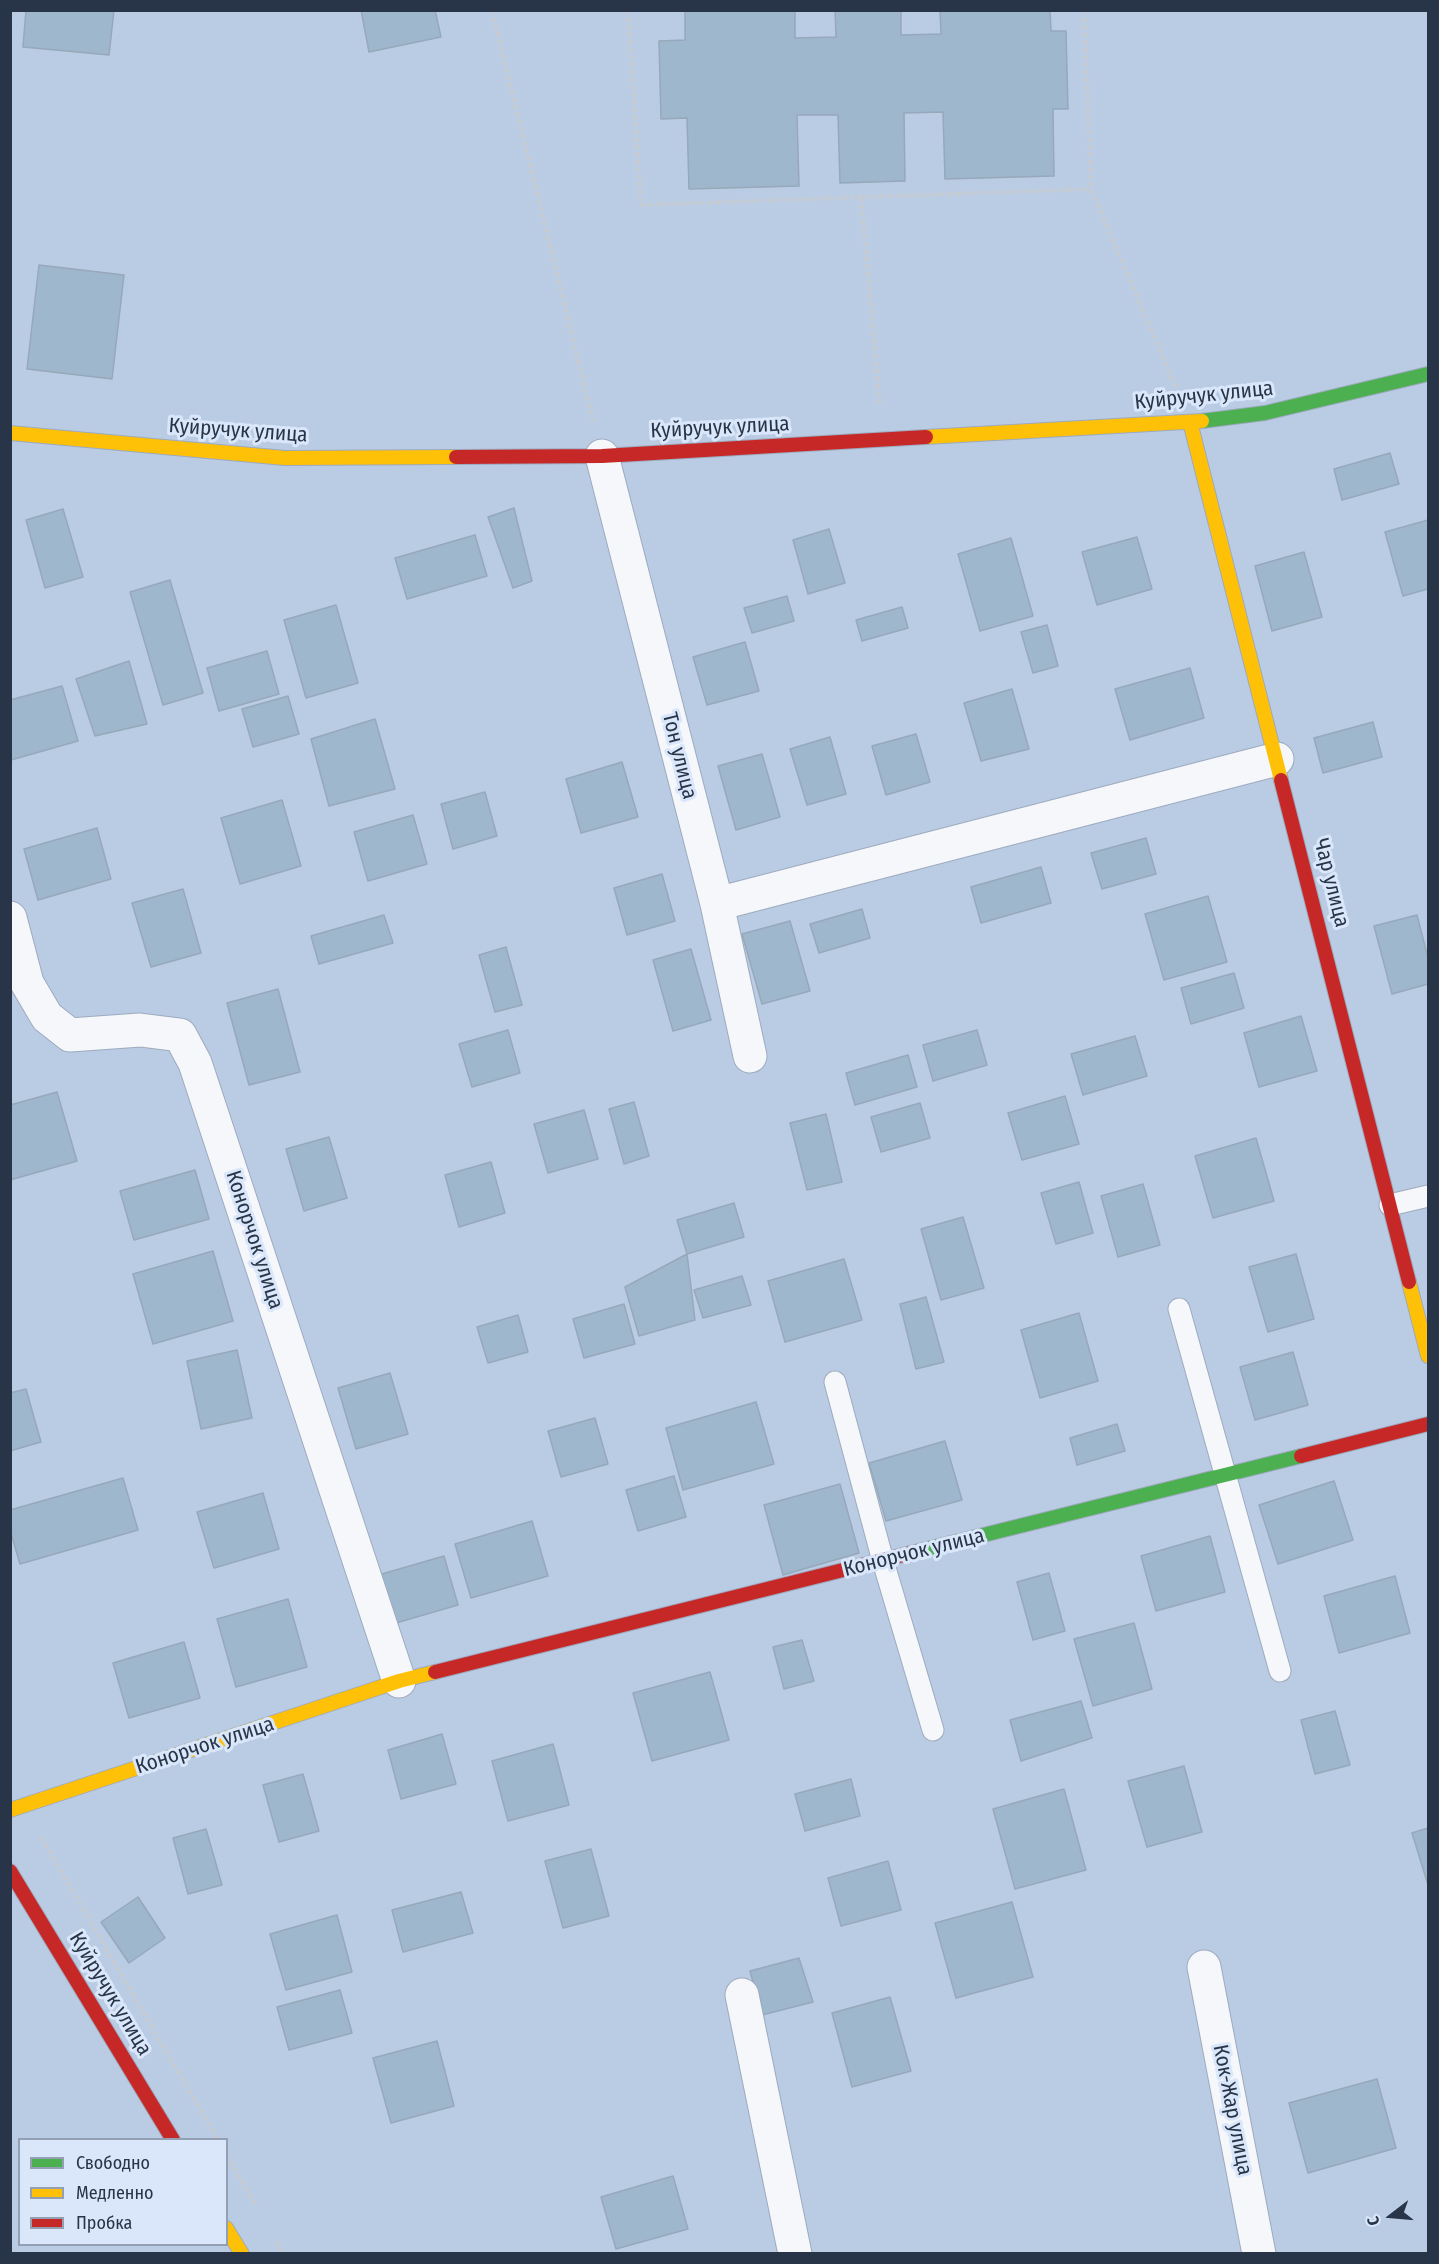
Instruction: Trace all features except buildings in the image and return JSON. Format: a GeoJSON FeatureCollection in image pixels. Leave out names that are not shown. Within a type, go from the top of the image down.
{"type":"FeatureCollection","features":[{"type":"Feature","properties":{"kind":"street","name":"Куйручук улица"},"geometry":{"type":"LineString","coordinates":[[10,433],[285,458],[602,456],[1190,422],[1265,413],[1428,374]]}},
{"type":"Feature","properties":{"kind":"street","name":"Чар улица"},"geometry":{"type":"LineString","coordinates":[[1190,422],[1428,1356]]}},
{"type":"Feature","properties":{"kind":"street","name":"Тон улица"},"geometry":{"type":"LineString","coordinates":[[602,456],[717,904],[750,1056]]}},
{"type":"Feature","properties":{"kind":"street"},"geometry":{"type":"LineString","coordinates":[[717,904],[1277,759]]}},
{"type":"Feature","properties":{"kind":"street","name":"Конорчок улица"},"geometry":{"type":"LineString","coordinates":[[10,918],[27,982],[47,1017],[70,1035],[140,1030],[180,1035],[195,1063],[399,1681]]}},
{"type":"Feature","properties":{"kind":"street","name":"Конорчок улица"},"geometry":{"type":"LineString","coordinates":[[17,1808],[399,1681],[1428,1424]]}},
{"type":"Feature","properties":{"kind":"street","name":"Куйручук улица"},"geometry":{"type":"LineString","coordinates":[[10,1871],[172,2138]]}},
{"type":"Feature","properties":{"kind":"street","name":"Кок-Жар улица"},"geometry":{"type":"LineString","coordinates":[[1204,1967],[1259,2253]]}},
{"type":"Feature","properties":{"kind":"street"},"geometry":{"type":"LineString","coordinates":[[742,1995],[795,2253]]}},
{"type":"Feature","properties":{"kind":"street"},"geometry":{"type":"LineString","coordinates":[[228,2231],[242,2253]]}},
{"type":"Feature","properties":{"kind":"lane"},"geometry":{"type":"LineString","coordinates":[[1390,1205],[1428,1196]]}},
{"type":"Feature","properties":{"kind":"lane"},"geometry":{"type":"LineString","coordinates":[[1179,1310],[1280,1671]]}},
{"type":"Feature","properties":{"kind":"lane"},"geometry":{"type":"LineString","coordinates":[[835,1382],[883,1561],[933,1730]]}},
{"type":"Feature","properties":{"kind":"path"},"geometry":{"type":"LineString","coordinates":[[492,10],[602,456]]}},
{"type":"Feature","properties":{"kind":"path"},"geometry":{"type":"LineString","coordinates":[[628,10],[641,206],[1091,189]]}},
{"type":"Feature","properties":{"kind":"path"},"geometry":{"type":"LineString","coordinates":[[1084,10],[1091,189],[1190,422]]}},
{"type":"Feature","properties":{"kind":"path"},"geometry":{"type":"LineString","coordinates":[[861,197],[883,440]]}},
{"type":"Feature","properties":{"kind":"path"},"geometry":{"type":"LineString","coordinates":[[17,1808],[217,2138]]}},
{"type":"Feature","properties":{"kind":"traffic: fast"},"geometry":{"type":"LineString","coordinates":[[1202,421],[1265,413],[1428,374]]}},
{"type":"Feature","properties":{"kind":"traffic: fast"},"geometry":{"type":"LineString","coordinates":[[911,1553],[1301,1456]]}},
{"type":"Feature","properties":{"kind":"traffic: slow"},"geometry":{"type":"LineString","coordinates":[[926,437],[1202,421]]}},
{"type":"Feature","properties":{"kind":"traffic: slow"},"geometry":{"type":"LineString","coordinates":[[1190,422],[1281,780]]}},
{"type":"Feature","properties":{"kind":"traffic: slow"},"geometry":{"type":"LineString","coordinates":[[10,433],[285,458],[456,457]]}},
{"type":"Feature","properties":{"kind":"traffic: slow"},"geometry":{"type":"LineString","coordinates":[[1409,1282],[1428,1356]]}},
{"type":"Feature","properties":{"kind":"traffic: slow"},"geometry":{"type":"LineString","coordinates":[[10,1810],[399,1681],[435,1672]]}},
{"type":"Feature","properties":{"kind":"traffic: slow"},"geometry":{"type":"LineString","coordinates":[[228,2231],[242,2254]]}},
{"type":"Feature","properties":{"kind":"traffic: jam"},"geometry":{"type":"LineString","coordinates":[[456,457],[602,456],[926,437]]}},
{"type":"Feature","properties":{"kind":"traffic: jam"},"geometry":{"type":"LineString","coordinates":[[1281,780],[1409,1282]]}},
{"type":"Feature","properties":{"kind":"traffic: jam"},"geometry":{"type":"LineString","coordinates":[[1301,1456],[1428,1424]]}},
{"type":"Feature","properties":{"kind":"traffic: jam"},"geometry":{"type":"LineString","coordinates":[[435,1672],[911,1553]]}},
{"type":"Feature","properties":{"kind":"traffic: jam"},"geometry":{"type":"LineString","coordinates":[[10,1871],[172,2138]]}}]}
